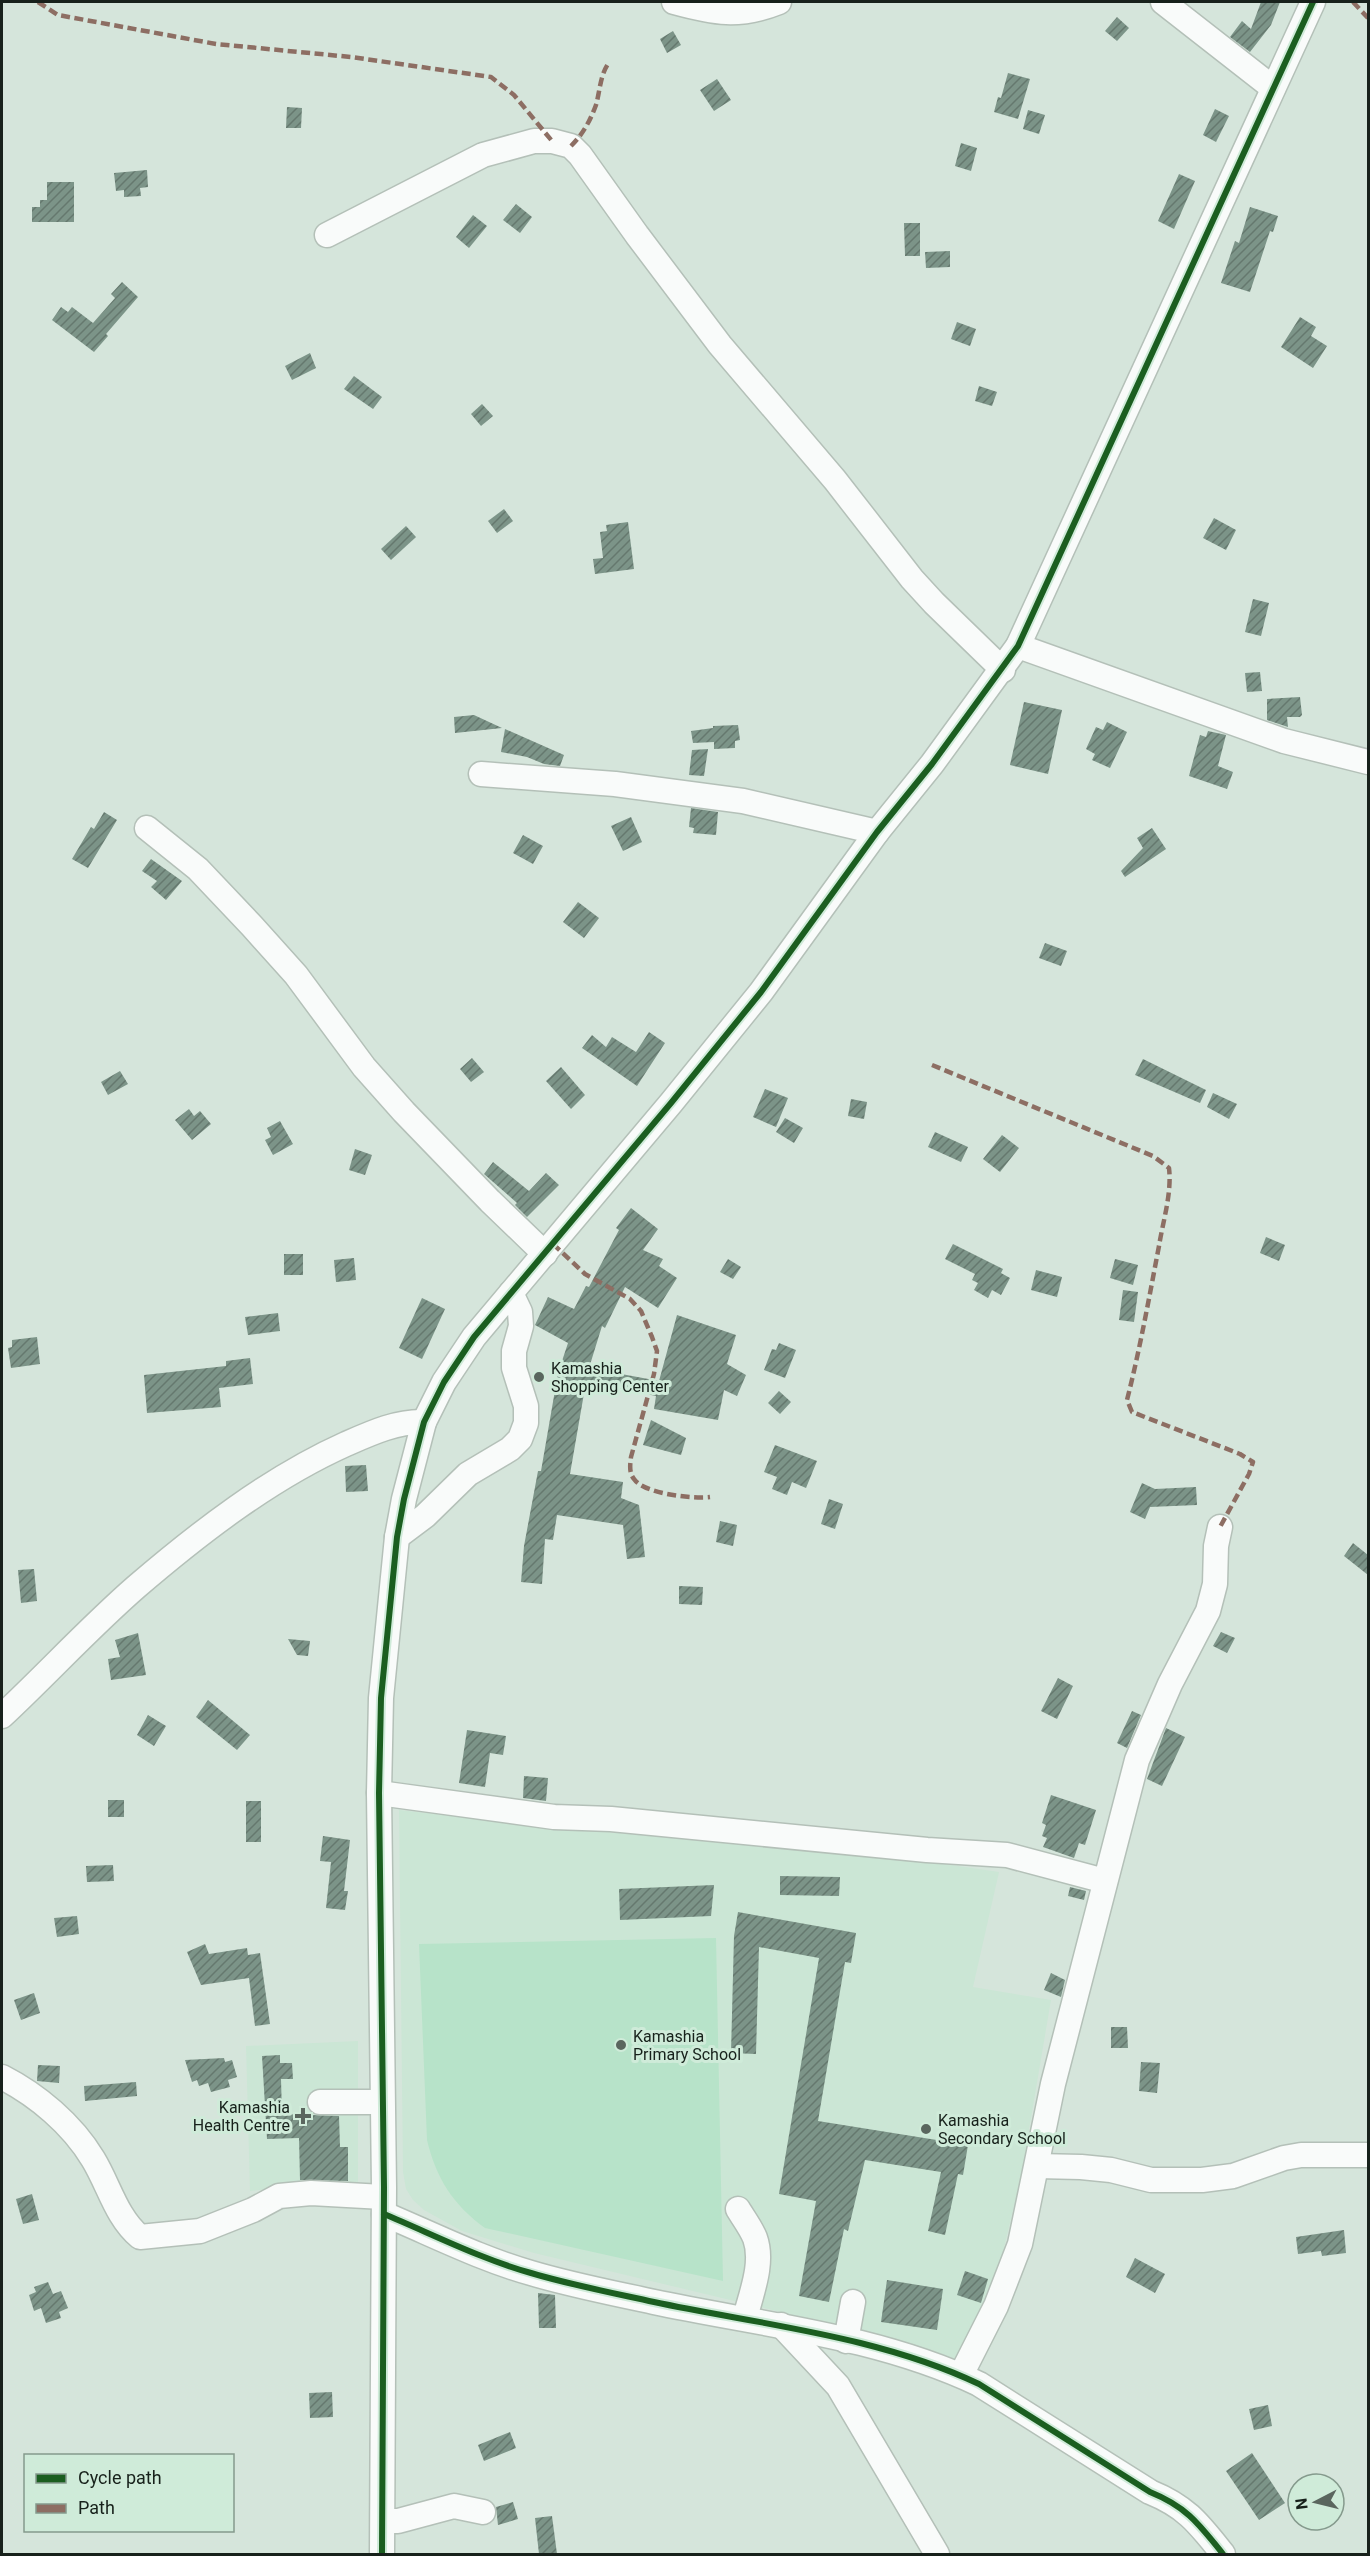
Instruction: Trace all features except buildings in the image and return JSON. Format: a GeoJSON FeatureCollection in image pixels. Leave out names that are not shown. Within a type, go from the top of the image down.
{"type":"FeatureCollection","features":[{"type":"Feature","properties":{"kind":"street"},"geometry":{"type":"LineString","coordinates":[[674,2],[727,14],[744,13],[779,2]]}},
{"type":"Feature","properties":{"kind":"street"},"geometry":{"type":"LineString","coordinates":[[1163,2],[1273,88]]}},
{"type":"Feature","properties":{"kind":"street"},"geometry":{"type":"LineString","coordinates":[[382,2554],[384,2205],[379,1793],[381,1698],[397,1537],[404,1498],[424,1422],[444,1382],[474,1337],[761,992],[877,832],[1003,670],[1018,646],[1313,2]]}},
{"type":"Feature","properties":{"kind":"street"},"geometry":{"type":"LineString","coordinates":[[327,235],[483,155],[534,141],[552,141],[571,146],[580,155],[713,336],[835,480],[912,579],[1003,670]]}},
{"type":"Feature","properties":{"kind":"street"},"geometry":{"type":"LineString","coordinates":[[1018,646],[1284,741],[1368,762]]}},
{"type":"Feature","properties":{"kind":"street"},"geometry":{"type":"LineString","coordinates":[[481,774],[615,784],[743,801],[877,832]]}},
{"type":"Feature","properties":{"kind":"street"},"geometry":{"type":"LineString","coordinates":[[147,828],[198,869],[244,918],[296,975],[364,1067],[404,1112],[544,1254]]}},
{"type":"Feature","properties":{"kind":"street"},"geometry":{"type":"LineString","coordinates":[[397,1537],[426,1516],[468,1474],[510,1449],[520,1439],[526,1423],[526,1406],[514,1368],[514,1351],[521,1326],[520,1312],[511,1293]]}},
{"type":"Feature","properties":{"kind":"street"},"geometry":{"type":"LineString","coordinates":[[2,1716],[136,1588],[184,1548],[251,1499],[330,1451],[368,1434],[399,1424],[424,1422]]}},
{"type":"Feature","properties":{"kind":"street"},"geometry":{"type":"LineString","coordinates":[[961,2375],[996,2306],[1020,2244],[1053,2084],[1137,1760],[1170,1684],[1208,1611],[1215,1584],[1216,1546],[1220,1527]]}},
{"type":"Feature","properties":{"kind":"street"},"geometry":{"type":"LineString","coordinates":[[379,1793],[554,1817],[611,1819],[927,1850],[1007,1855],[1105,1881]]}},
{"type":"Feature","properties":{"kind":"street"},"geometry":{"type":"LineString","coordinates":[[2,2077],[37,2099],[71,2129],[93,2159],[128,2227],[140,2237],[200,2232],[253,2210],[279,2196],[311,2193],[384,2205],[529,2273],[657,2303],[781,2325],[918,2360],[979,2384],[1150,2492],[1171,2501],[1185,2510],[1222,2554]]}},
{"type":"Feature","properties":{"kind":"street"},"geometry":{"type":"LineString","coordinates":[[320,2102],[382,2102]]}},
{"type":"Feature","properties":{"kind":"street"},"geometry":{"type":"LineString","coordinates":[[1037,2166],[1091,2168],[1151,2180],[1202,2180],[1233,2176],[1284,2157],[1368,2155]]}},
{"type":"Feature","properties":{"kind":"street"},"geometry":{"type":"LineString","coordinates":[[738,2209],[758,2249],[757,2267],[745,2318]]}},
{"type":"Feature","properties":{"kind":"street"},"geometry":{"type":"LineString","coordinates":[[846,2341],[853,2302]]}},
{"type":"Feature","properties":{"kind":"street"},"geometry":{"type":"LineString","coordinates":[[781,2325],[838,2386],[937,2554]]}},
{"type":"Feature","properties":{"kind":"street"},"geometry":{"type":"LineString","coordinates":[[383,2521],[398,2521],[454,2506],[483,2512]]}},
{"type":"Feature","properties":{"kind":"shaded area","name":"Kamashia Primary School"},"geometry":{"type":"Polygon","coordinates":[[[399,1810],[549,1827],[904,1858],[999,1872],[973,1987],[1051,2000],[1021,2177],[997,2277],[987,2305],[956,2359],[772,2310],[534,2253],[462,2231],[424,2210],[413,2200],[406,2189],[403,2172],[399,1810]]]}},
{"type":"Feature","properties":{"kind":"shaded area"},"geometry":{"type":"Polygon","coordinates":[[[716,1938],[723,2281],[485,2228],[474,2219],[447,2190],[435,2167],[427,2140],[419,1944],[716,1938]]]}},
{"type":"Feature","properties":{"kind":"shaded area","name":"Kamashia Health Centre"},"geometry":{"type":"Polygon","coordinates":[[[358,2041],[358,2187],[300,2186],[250,2191],[246,2046],[358,2041]]]}},
{"type":"Feature","properties":{"kind":"marked path"},"geometry":{"type":"LineString","coordinates":[[38,2],[58,15],[216,44],[351,57],[491,77],[514,95],[552,141]]}},
{"type":"Feature","properties":{"kind":"marked path"},"geometry":{"type":"LineString","coordinates":[[1353,2],[1368,18]]}},
{"type":"Feature","properties":{"kind":"marked path"},"geometry":{"type":"LineString","coordinates":[[571,146],[583,132],[596,105],[603,74],[608,64]]}},
{"type":"Feature","properties":{"kind":"marked path"},"geometry":{"type":"LineString","coordinates":[[932,1065],[1153,1156],[1169,1168],[1167,1207],[1127,1400],[1132,1412],[1240,1454],[1253,1462],[1249,1474],[1220,1527]]}},
{"type":"Feature","properties":{"kind":"marked path"},"geometry":{"type":"LineString","coordinates":[[553,1244],[585,1274],[630,1299],[641,1311],[657,1351],[654,1374],[631,1457],[632,1477],[639,1484],[658,1492],[710,1497]]}},
{"type":"Feature","properties":{"kind":"cycle path"},"geometry":{"type":"LineString","coordinates":[[382,2554],[384,2187],[379,1793],[381,1698],[397,1537],[404,1499],[424,1422],[444,1382],[474,1337],[761,992],[877,832],[932,764],[1018,646],[1313,2]]}},
{"type":"Feature","properties":{"kind":"cycle path"},"geometry":{"type":"LineString","coordinates":[[384,2214],[494,2261],[546,2277],[654,2302],[861,2343],[941,2368],[979,2384],[1150,2492],[1174,2504],[1199,2525],[1223,2554]]}},
{"type":"Feature","properties":{"kind":"place","name":"Kamashia Shopping Center"},"geometry":{"type":"Point","coordinates":[539,1377]}},
{"type":"Feature","properties":{"kind":"place","name":"Kamashia Primary School"},"geometry":{"type":"Point","coordinates":[621,2045]}},
{"type":"Feature","properties":{"kind":"place","name":"Kamashia Health Centre"},"geometry":{"type":"Point","coordinates":[303,2116]}},
{"type":"Feature","properties":{"kind":"place","name":"Kamashia Secondary School"},"geometry":{"type":"Point","coordinates":[926,2129]}}]}
